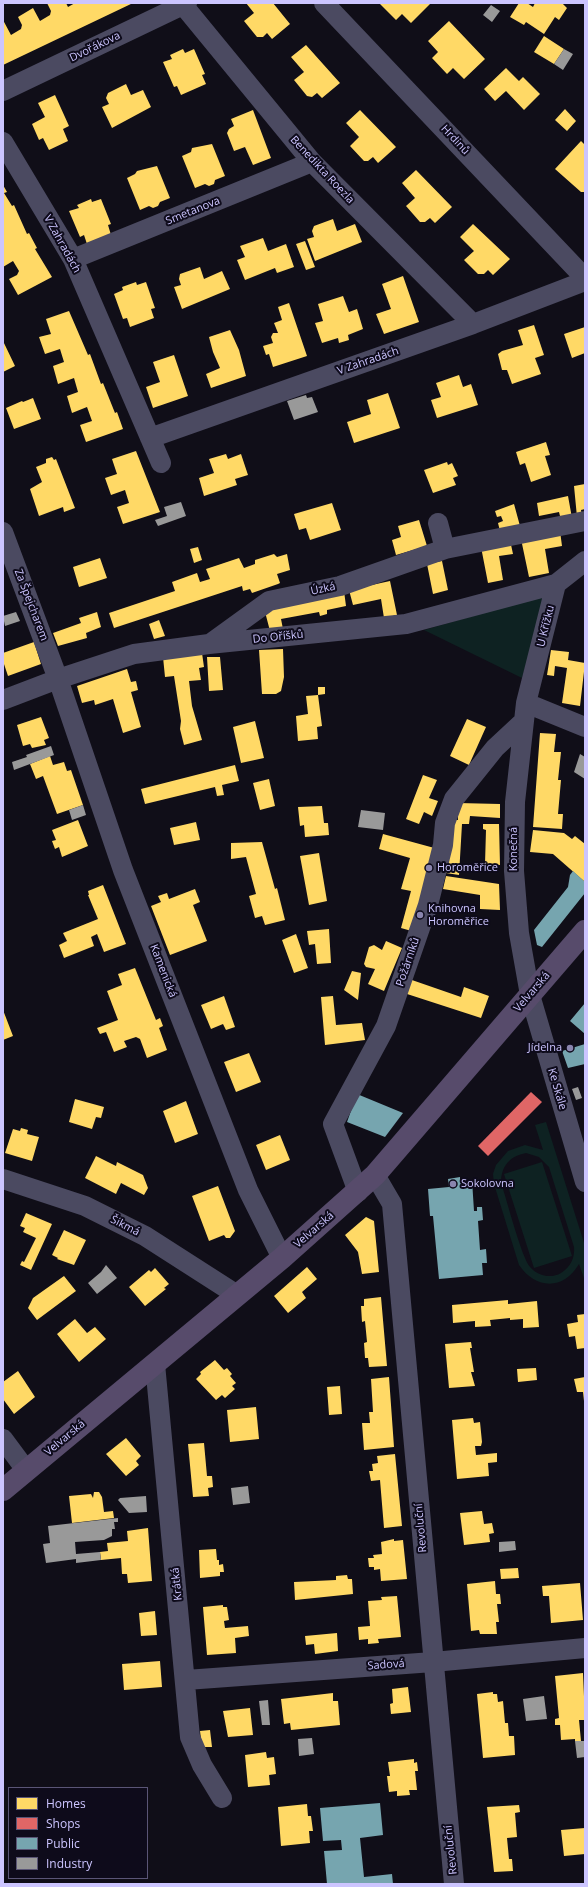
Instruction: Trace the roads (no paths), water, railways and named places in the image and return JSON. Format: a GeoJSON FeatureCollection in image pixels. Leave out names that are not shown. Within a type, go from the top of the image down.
{"type":"FeatureCollection","features":[{"type":"Feature","properties":{"kind":"main road","name":"Velvarská"},"geometry":{"type":"LineString","coordinates":[[3,1490],[237,1296],[358,1192],[375,1175],[585,931]]}},
{"type":"Feature","properties":{"kind":"street","name":"Hrdinů"},"geometry":{"type":"LineString","coordinates":[[324,3],[585,278]]}},
{"type":"Feature","properties":{"kind":"street","name":"Dvořákova"},"geometry":{"type":"LineString","coordinates":[[3,92],[185,4]]}},
{"type":"Feature","properties":{"kind":"street","name":"Benedikta Roezla"},"geometry":{"type":"LineString","coordinates":[[185,4],[312,162],[473,324]]}},
{"type":"Feature","properties":{"kind":"street","name":"V Zahradách"},"geometry":{"type":"LineString","coordinates":[[3,142],[73,259],[161,463]]}},
{"type":"Feature","properties":{"kind":"street","name":"Smetanova"},"geometry":{"type":"LineString","coordinates":[[73,259],[312,162]]}},
{"type":"Feature","properties":{"kind":"street","name":"V Zahradách"},"geometry":{"type":"LineString","coordinates":[[150,438],[473,324],[585,281]]}},
{"type":"Feature","properties":{"kind":"street","name":"Úzká"},"geometry":{"type":"LineString","coordinates":[[209,644],[269,601],[340,586],[445,548],[585,521]]}},
{"type":"Feature","properties":{"kind":"street"},"geometry":{"type":"LineString","coordinates":[[438,523],[445,548]]}},
{"type":"Feature","properties":{"kind":"street","name":"Za Špejcharem"},"geometry":{"type":"LineString","coordinates":[[3,532],[58,678]]}},
{"type":"Feature","properties":{"kind":"street"},"geometry":{"type":"LineString","coordinates":[[556,584],[585,560]]}},
{"type":"Feature","properties":{"kind":"street","name":"Do Oříšků"},"geometry":{"type":"LineString","coordinates":[[3,700],[58,678],[134,654],[209,644],[406,624],[556,584]]}},
{"type":"Feature","properties":{"kind":"street","name":"U Křížku"},"geometry":{"type":"LineString","coordinates":[[525,712],[556,584]]}},
{"type":"Feature","properties":{"kind":"street","name":"Kamenická"},"geometry":{"type":"LineString","coordinates":[[58,678],[123,870],[248,1190],[282,1258]]}},
{"type":"Feature","properties":{"kind":"street"},"geometry":{"type":"LineString","coordinates":[[525,712],[585,727]]}},
{"type":"Feature","properties":{"kind":"street","name":"Konečná"},"geometry":{"type":"LineString","coordinates":[[525,712],[515,802],[514,871],[519,933],[530,995]]}},
{"type":"Feature","properties":{"kind":"street","name":"Požárníků"},"geometry":{"type":"LineString","coordinates":[[358,1192],[334,1124],[386,1026],[428,905],[443,845],[445,823],[454,799],[525,712]]}},
{"type":"Feature","properties":{"kind":"street","name":"Ke Skále"},"geometry":{"type":"LineString","coordinates":[[530,995],[585,1182]]}},
{"type":"Feature","properties":{"kind":"street","name":"Revoluční"},"geometry":{"type":"LineString","coordinates":[[375,1175],[392,1204],[454,1884]]}},
{"type":"Feature","properties":{"kind":"street","name":"Šikmá"},"geometry":{"type":"LineString","coordinates":[[3,1179],[85,1206],[145,1236],[237,1296]]}},
{"type":"Feature","properties":{"kind":"street","name":"Krátká"},"geometry":{"type":"LineString","coordinates":[[155,1364],[186,1680],[190,1737],[202,1765],[222,1798]]}},
{"type":"Feature","properties":{"kind":"street"},"geometry":{"type":"LineString","coordinates":[[3,1439],[26,1470]]}},
{"type":"Feature","properties":{"kind":"street","name":"Sadová"},"geometry":{"type":"LineString","coordinates":[[186,1680],[433,1662],[585,1648]]}},
{"type":"Feature","properties":{"kind":"place","name":"Horoměřice"},"geometry":{"type":"Point","coordinates":[429,868]}},
{"type":"Feature","properties":{"kind":"place","name":"Knihovna Horoměřice"},"geometry":{"type":"Point","coordinates":[420,915]}},
{"type":"Feature","properties":{"kind":"place","name":"Jídelna"},"geometry":{"type":"Point","coordinates":[570,1048]}},
{"type":"Feature","properties":{"kind":"place","name":"Sokolovna"},"geometry":{"type":"Point","coordinates":[453,1184]}}]}
